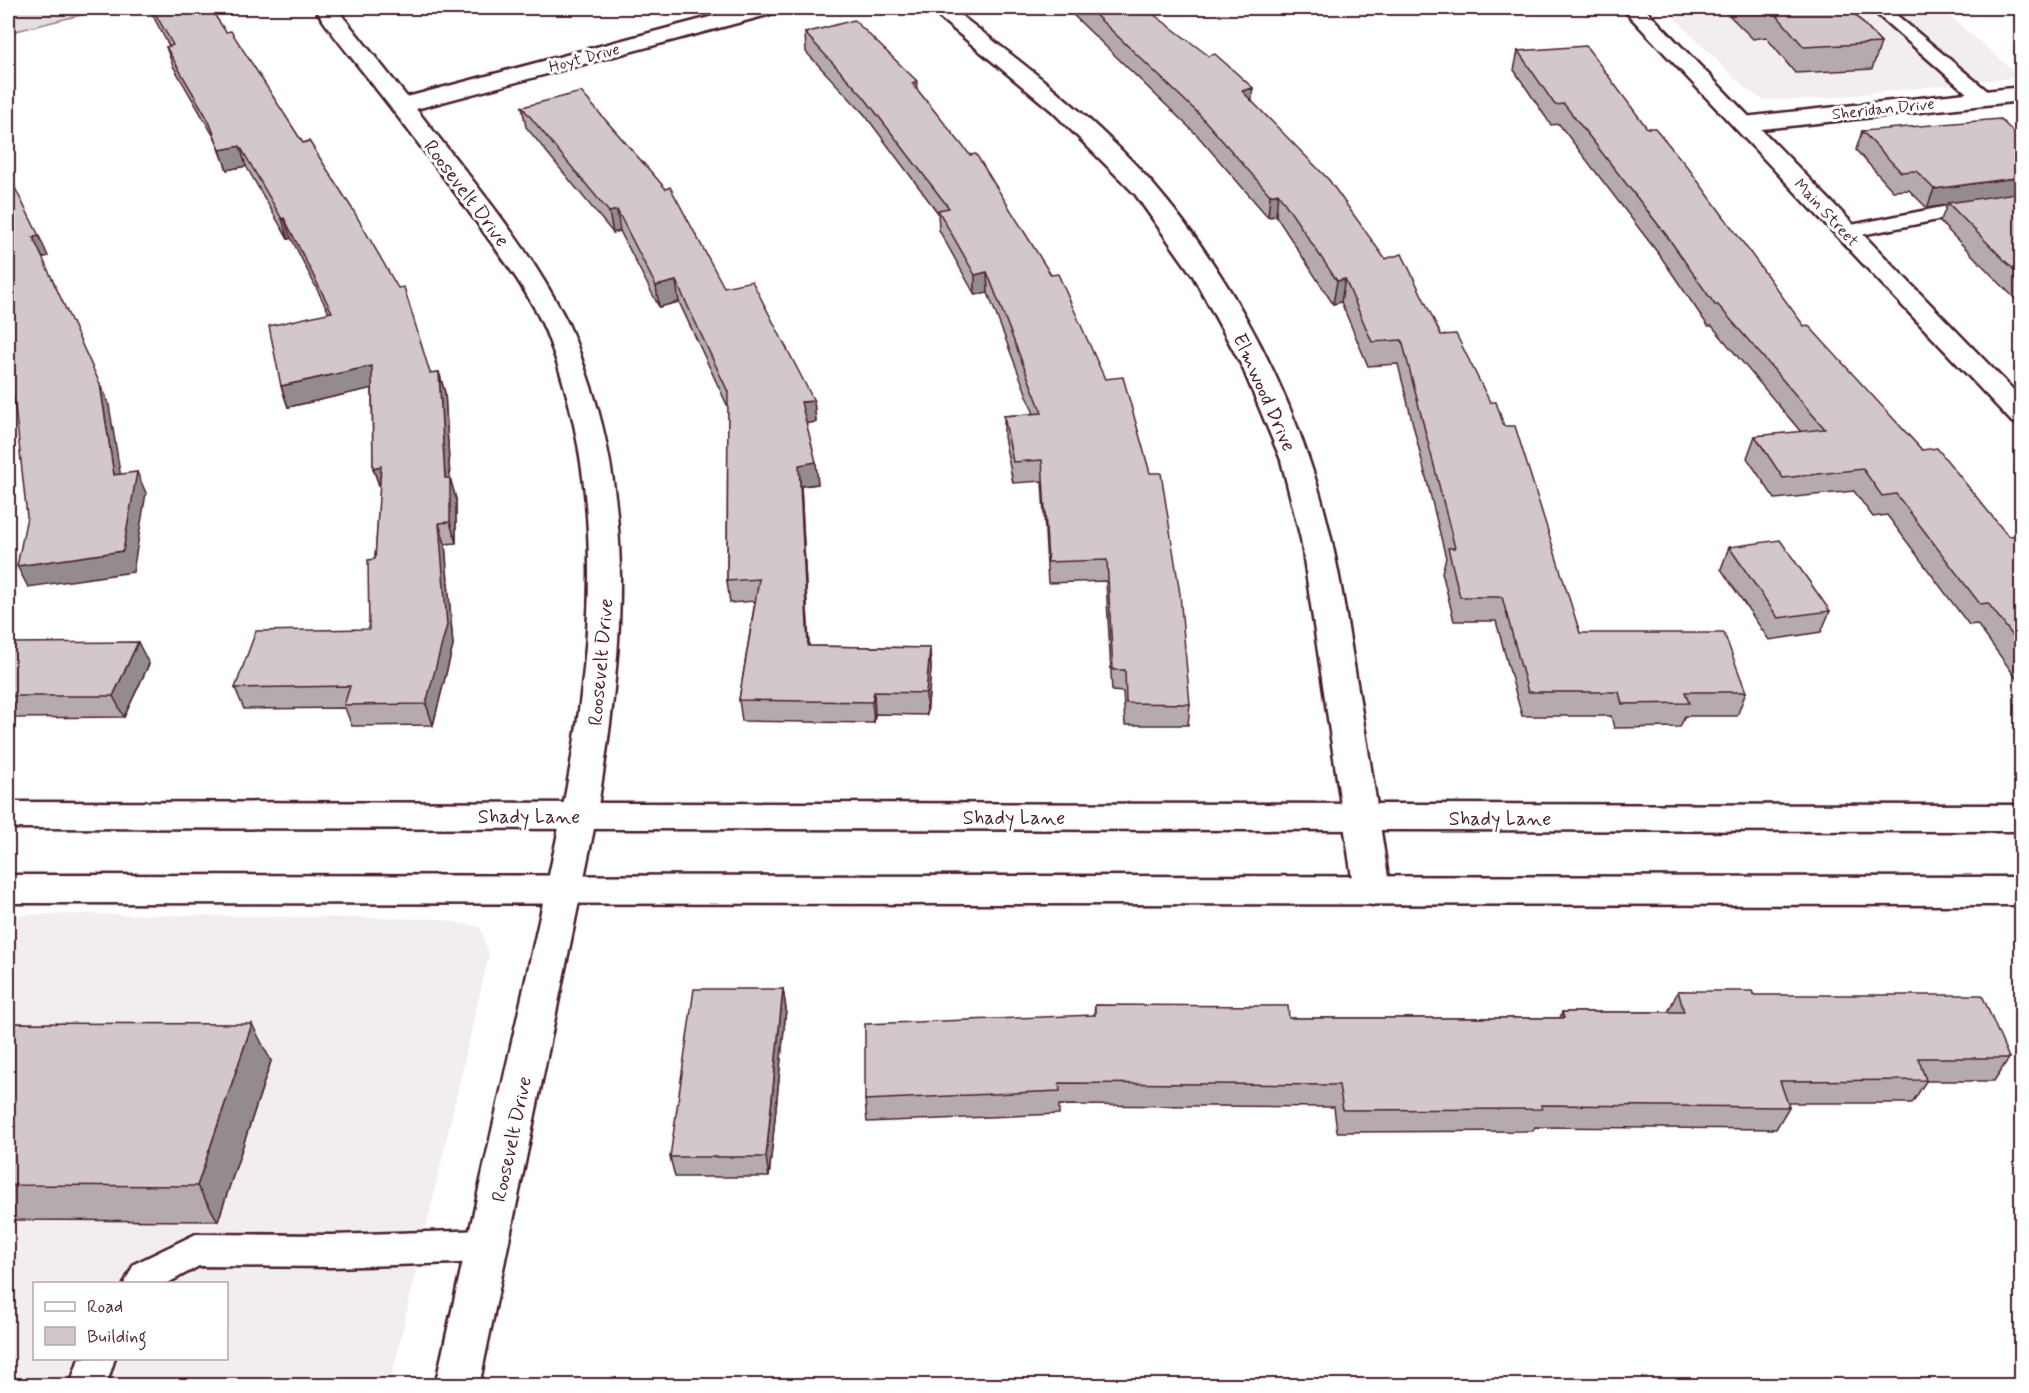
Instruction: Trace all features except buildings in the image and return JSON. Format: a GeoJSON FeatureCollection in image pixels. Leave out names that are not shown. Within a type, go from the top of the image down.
{"type":"FeatureCollection","features":[{"type":"Feature","properties":{"kind":"street","name":"Roosevelt Drive"},"geometry":{"type":"LineString","coordinates":[[325,8],[526,272],[557,327],[573,367],[595,447],[605,518],[607,623],[600,695],[580,816],[457,1386]]}},
{"type":"Feature","properties":{"kind":"street","name":"Hoyt Drive"},"geometry":{"type":"LineString","coordinates":[[401,106],[767,8]]}},
{"type":"Feature","properties":{"kind":"street","name":"Elmwood Drive"},"geometry":{"type":"LineString","coordinates":[[938,8],[1058,104],[1098,142],[1167,219],[1227,310],[1257,369],[1294,460],[1313,525],[1328,599],[1372,891]]}},
{"type":"Feature","properties":{"kind":"street","name":"Main Street"},"geometry":{"type":"LineString","coordinates":[[1633,8],[2022,417]]}},
{"type":"Feature","properties":{"kind":"street","name":"Sheridan Drive"},"geometry":{"type":"LineString","coordinates":[[1744,124],[2022,94]]}},
{"type":"Feature","properties":{"kind":"street","name":"Shady Lane"},"geometry":{"type":"LineString","coordinates":[[8,815],[2022,818]]}},
{"type":"Feature","properties":{"kind":"street"},"geometry":{"type":"LineString","coordinates":[[8,889],[2022,891]]}},
{"type":"Feature","properties":{"kind":"lane"},"geometry":{"type":"LineString","coordinates":[[1878,8],[1984,98]]}},
{"type":"Feature","properties":{"kind":"lane"},"geometry":{"type":"LineString","coordinates":[[1846,232],[1963,209],[2022,202]]}},
{"type":"Feature","properties":{"kind":"lane"},"geometry":{"type":"LineString","coordinates":[[142,1282],[146,1276],[196,1250],[332,1251],[488,1246]]}},
{"type":"Feature","properties":{"kind":"lane"},"geometry":{"type":"LineString","coordinates":[[88,1386],[97,1360]]}},
{"type":"Feature","properties":{"kind":"shaded area"},"geometry":{"type":"Polygon","coordinates":[[[8,8],[109,8],[8,33],[8,8]]]}},
{"type":"Feature","properties":{"kind":"shaded area"},"geometry":{"type":"Polygon","coordinates":[[[1664,8],[1940,8],[2021,77],[1807,100],[1764,100],[1748,91],[1664,8]]]}},
{"type":"Feature","properties":{"kind":"shaded area"},"geometry":{"type":"Polygon","coordinates":[[[8,915],[439,919],[480,927],[489,954],[390,1385],[8,1385],[8,915]]]}}]}
